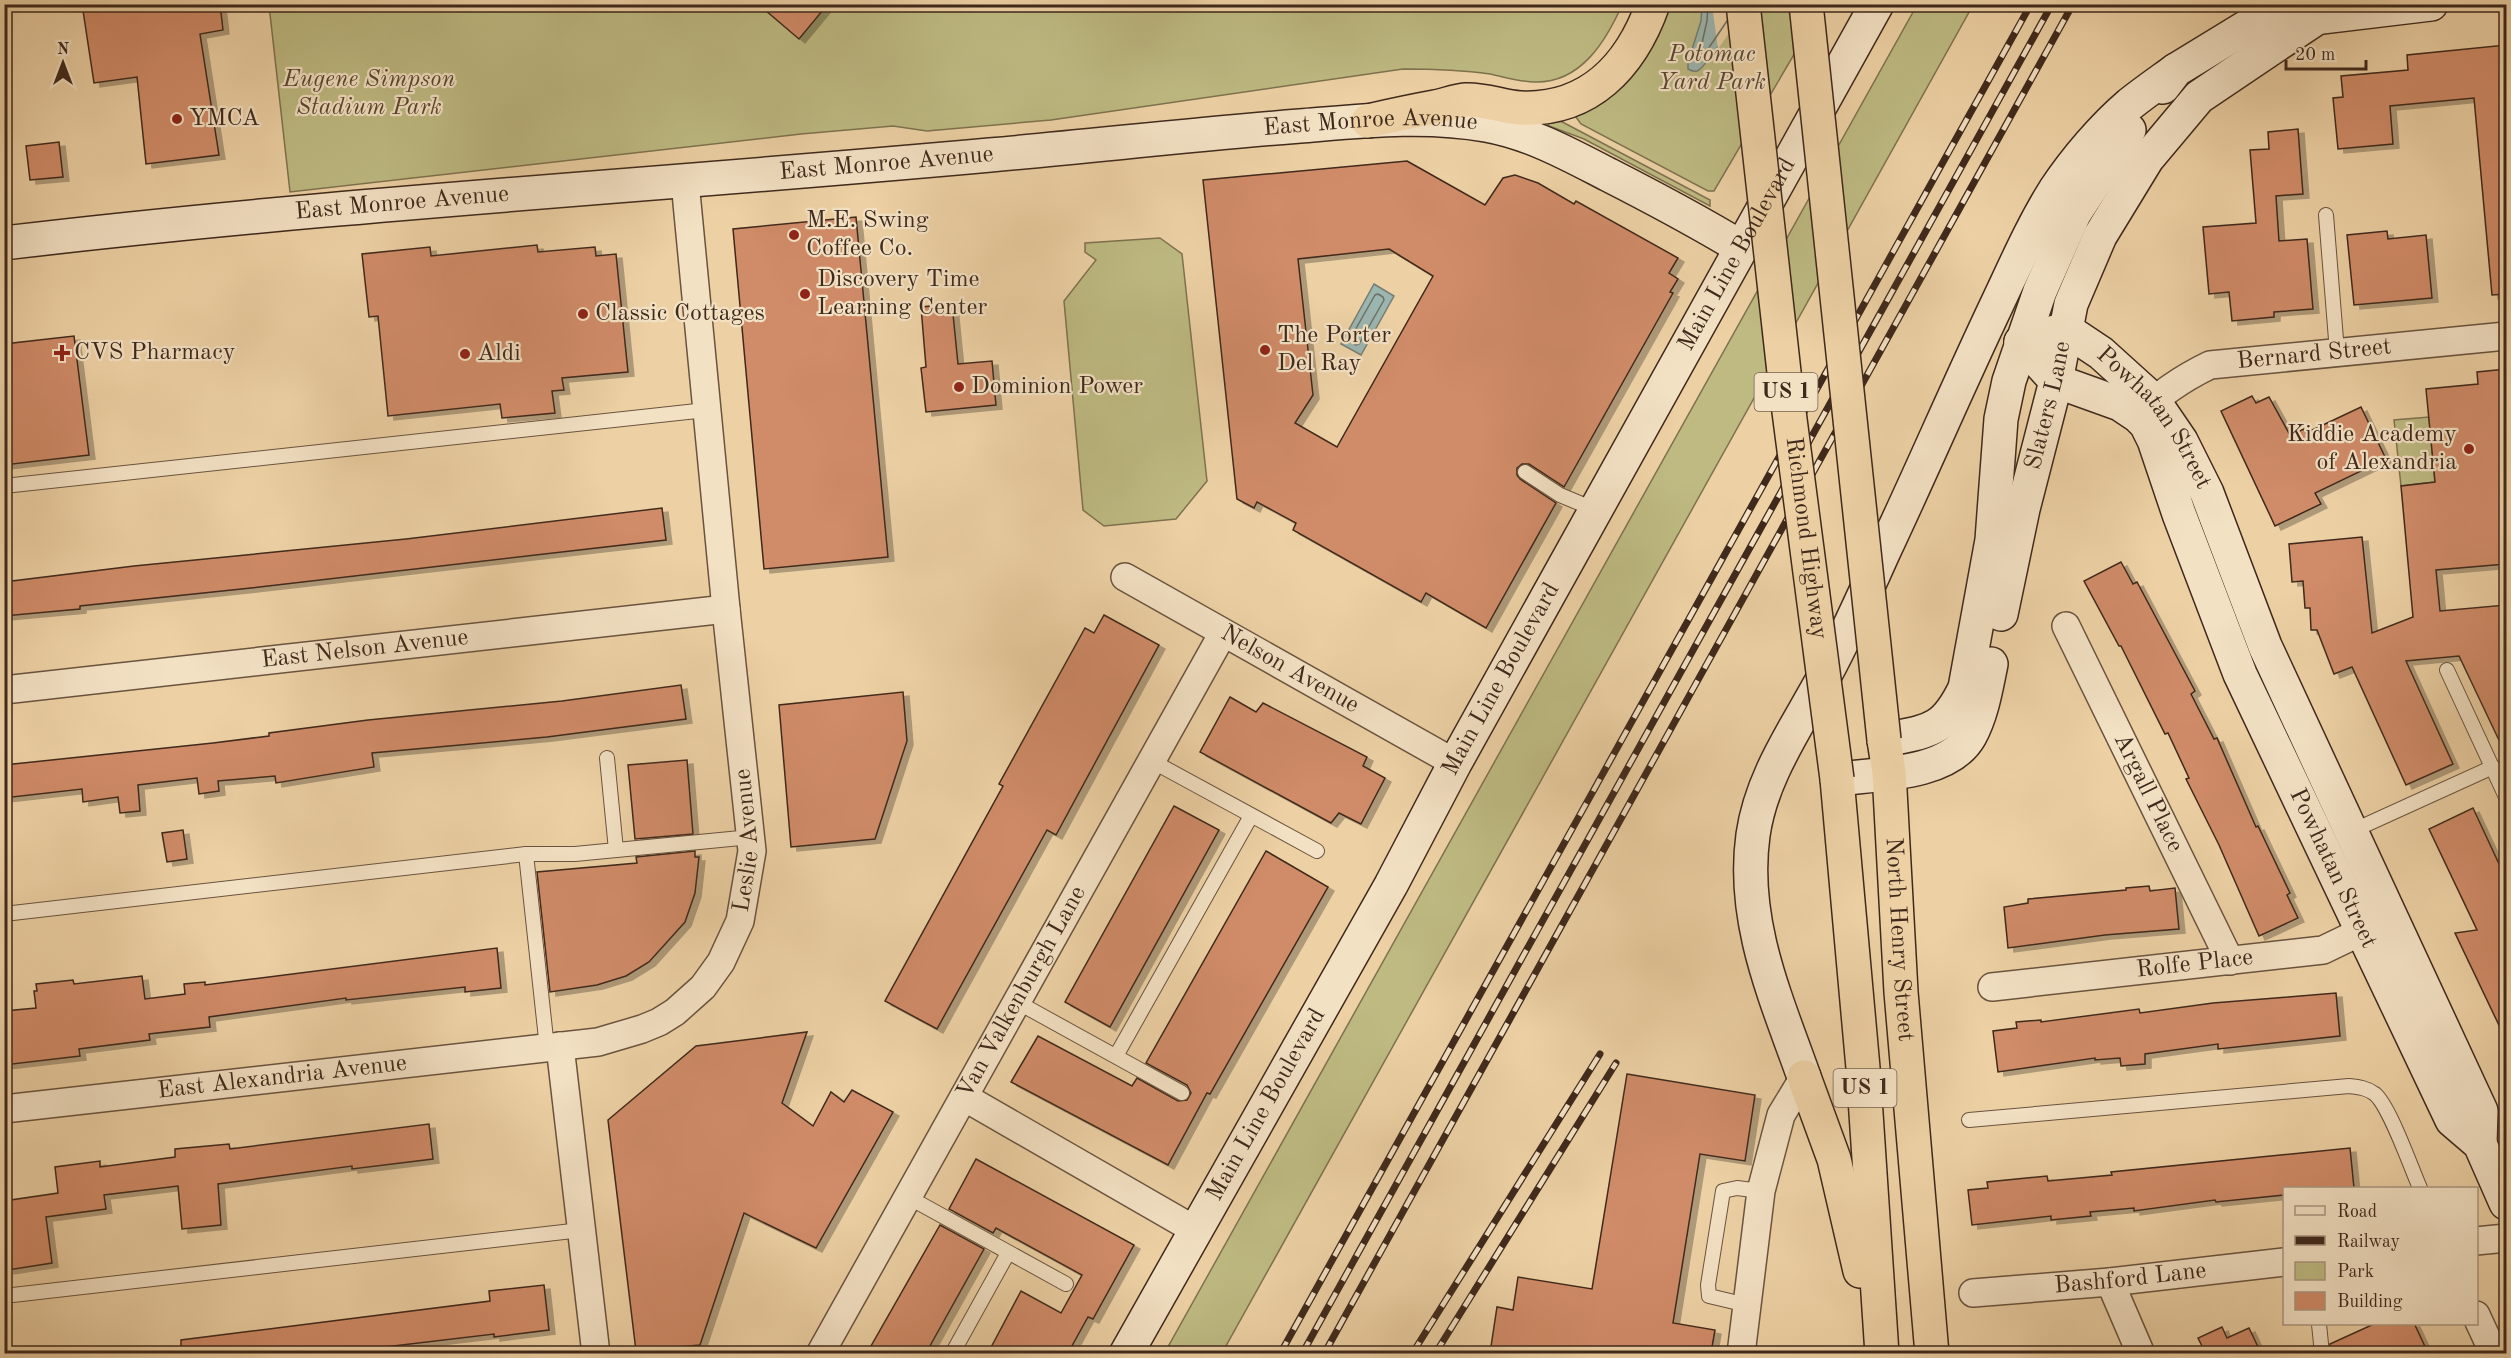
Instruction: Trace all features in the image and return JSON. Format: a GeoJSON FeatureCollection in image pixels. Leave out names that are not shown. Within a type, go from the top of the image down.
{"type":"FeatureCollection","features":[{"type":"Feature","properties":{"kind":"highway"},"geometry":{"type":"LineString","coordinates":[[1368,121],[1467,100],[1520,108],[1545,108],[1579,99],[1597,88],[1617,69],[1633,45],[1653,4]]}},
{"type":"Feature","properties":{"kind":"highway","name":"Richmond Highway"},"geometry":{"type":"LineString","coordinates":[[1743,4],[1785,381],[1842,824]]}},
{"type":"Feature","properties":{"kind":"highway","name":"US 1"},"geometry":{"type":"LineString","coordinates":[[1806,4],[1884,740]]}},
{"type":"Feature","properties":{"kind":"highway","name":"North Henry Street"},"geometry":{"type":"LineString","coordinates":[[1884,740],[1889,772],[1901,992],[1932,1353]]}},
{"type":"Feature","properties":{"kind":"highway","name":"North Henry Street"},"geometry":{"type":"LineString","coordinates":[[1842,824],[1863,1068],[1882,1353]]}},
{"type":"Feature","properties":{"kind":"highway"},"geometry":{"type":"LineString","coordinates":[[1804,1077],[1834,1159],[1877,1353]]}},
{"type":"Feature","properties":{"kind":"street","name":"Main Line Boulevard"},"geometry":{"type":"LineString","coordinates":[[1126,1353],[1391,885],[1455,763],[1877,4]]}},
{"type":"Feature","properties":{"kind":"street","name":"Slaters Lane"},"geometry":{"type":"LineString","coordinates":[[1884,740],[1926,732],[1940,726],[1956,706],[1965,688],[1992,540],[2001,419],[2009,381],[2045,280],[2074,214],[2111,154],[2176,70],[2211,46],[2248,26],[2313,20],[2359,11],[2431,4]]}},
{"type":"Feature","properties":{"kind":"street","name":"Slaters Lane"},"geometry":{"type":"LineString","coordinates":[[1837,778],[1934,765],[1952,755],[1969,738],[1977,721],[2023,509],[2056,381],[2071,304],[2100,236],[2147,159],[2199,97],[2313,20]]}},
{"type":"Feature","properties":{"kind":"street"},"geometry":{"type":"LineString","coordinates":[[1741,1353],[1761,1191],[1781,1115],[1804,1077],[1762,956],[1753,912],[1750,874],[1753,843],[1764,790],[1782,748],[1821,682],[1870,581],[1954,393],[2029,238],[2056,189],[2092,144],[2129,105],[2176,70]]}},
{"type":"Feature","properties":{"kind":"street","name":"East Monroe Avenue"},"geometry":{"type":"LineString","coordinates":[[4,243],[250,216],[685,182],[1038,151],[1191,134],[1424,118],[1483,124],[1520,132],[1657,200],[1743,248]]}},
{"type":"Feature","properties":{"kind":"street","name":"Leslie Avenue"},"geometry":{"type":"LineString","coordinates":[[553,1047],[598,1042],[642,1029],[675,1012],[703,987],[721,962],[740,921],[749,878],[751,837],[726,609],[685,182]]}},
{"type":"Feature","properties":{"kind":"street"},"geometry":{"type":"LineString","coordinates":[[2021,342],[2065,329]]}},
{"type":"Feature","properties":{"kind":"street","name":"Powhatan Street"},"geometry":{"type":"LineString","coordinates":[[2065,329],[2102,353],[2146,408],[2146,424],[2154,440],[2179,514],[2240,674],[2335,838],[2391,917],[2481,1111],[2480,1144],[2506,1203]]}},
{"type":"Feature","properties":{"kind":"street","name":"Bernard Street"},"geometry":{"type":"LineString","coordinates":[[2146,408],[2183,378],[2210,364],[2506,336]]}},
{"type":"Feature","properties":{"kind":"street","name":"Powhatan Street"},"geometry":{"type":"LineString","coordinates":[[2021,342],[2056,381],[2120,404],[2146,408]]}},
{"type":"Feature","properties":{"kind":"street","name":"Nelson Avenue"},"geometry":{"type":"LineString","coordinates":[[1125,577],[1455,763]]}},
{"type":"Feature","properties":{"kind":"street","name":"East Nelson Avenue"},"geometry":{"type":"LineString","coordinates":[[4,690],[726,609]]}},
{"type":"Feature","properties":{"kind":"street","name":"Argall Place"},"geometry":{"type":"LineString","coordinates":[[2066,626],[2229,961]]}},
{"type":"Feature","properties":{"kind":"street","name":"Van Valkenburgh Lane"},"geometry":{"type":"LineString","coordinates":[[820,1353],[1223,633]]}},
{"type":"Feature","properties":{"kind":"street","name":"Powhatan Street"},"geometry":{"type":"LineString","coordinates":[[2335,838],[2362,932],[2452,1120],[2480,1144]]}},
{"type":"Feature","properties":{"kind":"street","name":"Rolfe Place"},"geometry":{"type":"LineString","coordinates":[[1992,987],[2323,950],[2391,917]]}},
{"type":"Feature","properties":{"kind":"street"},"geometry":{"type":"LineString","coordinates":[[553,1047],[581,1230],[596,1353]]}},
{"type":"Feature","properties":{"kind":"street","name":"East Alexandria Avenue"},"geometry":{"type":"LineString","coordinates":[[4,1109],[553,1047]]}},
{"type":"Feature","properties":{"kind":"street"},"geometry":{"type":"LineString","coordinates":[[964,1097],[1195,1230]]}},
{"type":"Feature","properties":{"kind":"street"},"geometry":{"type":"LineString","coordinates":[[2478,1241],[2506,1239]]}},
{"type":"Feature","properties":{"kind":"street","name":"Bashford Lane"},"geometry":{"type":"LineString","coordinates":[[1974,1293],[2109,1282],[2283,1262]]}},
{"type":"Feature","properties":{"kind":"street"},"geometry":{"type":"LineString","coordinates":[[2109,1282],[2141,1353]]}},
{"type":"Feature","properties":{"kind":"street"},"geometry":{"type":"LineString","coordinates":[[2478,1319],[2494,1353]]}},
{"type":"Feature","properties":{"kind":"lane"},"geometry":{"type":"LineString","coordinates":[[2326,215],[2337,352]]}},
{"type":"Feature","properties":{"kind":"lane"},"geometry":{"type":"LineString","coordinates":[[4,486],[706,410]]}},
{"type":"Feature","properties":{"kind":"lane"},"geometry":{"type":"LineString","coordinates":[[1525,472],[1560,495],[1596,510]]}},
{"type":"Feature","properties":{"kind":"lane"},"geometry":{"type":"LineString","coordinates":[[2447,670],[2506,797]]}},
{"type":"Feature","properties":{"kind":"lane"},"geometry":{"type":"LineString","coordinates":[[607,758],[616,850]]}},
{"type":"Feature","properties":{"kind":"lane"},"geometry":{"type":"LineString","coordinates":[[1150,760],[1317,851]]}},
{"type":"Feature","properties":{"kind":"lane"},"geometry":{"type":"LineString","coordinates":[[2335,838],[2493,767]]}},
{"type":"Feature","properties":{"kind":"lane"},"geometry":{"type":"LineString","coordinates":[[1116,1056],[1251,816]]}},
{"type":"Feature","properties":{"kind":"lane"},"geometry":{"type":"LineString","coordinates":[[4,914],[526,854],[575,854],[751,837]]}},
{"type":"Feature","properties":{"kind":"lane"},"geometry":{"type":"LineString","coordinates":[[526,854],[553,1047]]}},
{"type":"Feature","properties":{"kind":"lane"},"geometry":{"type":"LineString","coordinates":[[1017,1002],[1182,1093]]}},
{"type":"Feature","properties":{"kind":"lane"},"geometry":{"type":"LineString","coordinates":[[1969,1120],[2337,1087],[2365,1088],[2377,1096],[2386,1112],[2420,1187]]}},
{"type":"Feature","properties":{"kind":"lane"},"geometry":{"type":"LineString","coordinates":[[1747,1305],[1709,1296],[1708,1285],[1723,1191],[1737,1188],[1761,1191]]}},
{"type":"Feature","properties":{"kind":"lane"},"geometry":{"type":"LineString","coordinates":[[908,1197],[1065,1284]]}},
{"type":"Feature","properties":{"kind":"lane"},"geometry":{"type":"LineString","coordinates":[[4,1296],[581,1230]]}},
{"type":"Feature","properties":{"kind":"lane"},"geometry":{"type":"LineString","coordinates":[[952,1353],[1008,1253]]}},
{"type":"Feature","properties":{"kind":"lane"},"geometry":{"type":"LineString","coordinates":[[2319,1325],[2322,1353]]}},
{"type":"Feature","properties":{"kind":"green space","name":"Eugene Simpson Stadium Park"},"geometry":{"type":"Polygon","coordinates":[[[269,5],[1622,5],[1600,45],[1590,57],[1579,68],[1551,80],[1529,82],[1490,74],[1403,69],[1051,120],[927,131],[893,126],[801,134],[290,192],[269,5]]]}},
{"type":"Feature","properties":{"kind":"green space","name":"Potomac Yard Park"},"geometry":{"type":"Polygon","coordinates":[[[1661,5],[1823,5],[1714,191],[1708,191],[1581,124],[1573,113],[1661,5]]]}},
{"type":"Feature","properties":{"kind":"green space"},"geometry":{"type":"Polygon","coordinates":[[[1917,5],[1973,5],[1222,1353],[1164,1354],[1917,5]]]}},
{"type":"Feature","properties":{"kind":"green space"},"geometry":{"type":"Polygon","coordinates":[[[1553,117],[1710,200],[1710,206],[1584,139],[1549,126],[1547,121],[1553,117]]]}},
{"type":"Feature","properties":{"kind":"green space"},"geometry":{"type":"Polygon","coordinates":[[[1160,238],[1182,254],[1207,481],[1176,519],[1104,526],[1083,510],[1064,301],[1096,260],[1085,252],[1085,243],[1160,238]]]}},
{"type":"Feature","properties":{"kind":"green space"},"geometry":{"type":"Polygon","coordinates":[[[2429,417],[2435,482],[2401,486],[2394,420],[2429,417]]]}},
{"type":"Feature","properties":{"kind":"water"},"geometry":{"type":"Polygon","coordinates":[[[1702,5],[1745,5],[1707,61],[1697,71],[1693,71],[1688,69],[1688,62],[1701,21],[1702,5]]]}},
{"type":"Feature","properties":{"kind":"water"},"geometry":{"type":"Polygon","coordinates":[[[1374,284],[1394,296],[1361,355],[1341,344],[1374,284]]]}},
{"type":"Feature","properties":{"kind":"pier"},"geometry":{"type":"Polygon","coordinates":[[[1748,4],[1748,6],[1718,49],[1712,5],[1748,4]]]}},
{"type":"Feature","properties":{"kind":"building","name":"YMCA"},"geometry":{"type":"Polygon","coordinates":[[[82,4],[220,4],[223,30],[200,34],[219,155],[146,164],[137,77],[94,83],[82,4]]]}},
{"type":"Feature","properties":{"kind":"building"},"geometry":{"type":"Polygon","coordinates":[[[758,4],[828,4],[799,39],[758,4]]]}},
{"type":"Feature","properties":{"kind":"building"},"geometry":{"type":"Polygon","coordinates":[[[2506,45],[2506,294],[2492,295],[2474,98],[2390,106],[2393,144],[2338,149],[2333,98],[2343,97],[2341,76],[2408,70],[2407,55],[2506,45]]]}},
{"type":"Feature","properties":{"kind":"building"},"geometry":{"type":"Polygon","coordinates":[[[2298,129],[2303,194],[2276,196],[2279,241],[2307,239],[2313,309],[2274,312],[2274,317],[2232,321],[2229,292],[2209,294],[2203,227],[2256,223],[2250,150],[2269,149],[2268,132],[2298,129]]]}},
{"type":"Feature","properties":{"kind":"building"},"geometry":{"type":"Polygon","coordinates":[[[59,142],[63,177],[30,180],[26,146],[59,142]]]}},
{"type":"Feature","properties":{"kind":"building","name":"The Porter Del Ray"},"geometry":{"type":"Polygon","coordinates":[[[1407,161],[1485,205],[1503,178],[1515,175],[1538,183],[1574,204],[1576,201],[1678,258],[1669,273],[1678,279],[1670,292],[1673,293],[1564,487],[1529,464],[1522,464],[1517,468],[1517,475],[1520,479],[1556,503],[1486,628],[1426,593],[1421,602],[1293,530],[1296,523],[1257,502],[1254,508],[1237,499],[1203,180],[1407,161]],[[1389,249],[1298,259],[1313,395],[1295,423],[1337,447],[1433,276],[1389,249]]]}},
{"type":"Feature","properties":{"kind":"building"},"geometry":{"type":"Polygon","coordinates":[[[856,217],[888,557],[764,569],[733,229],[856,217]]]}},
{"type":"Feature","properties":{"kind":"building"},"geometry":{"type":"Polygon","coordinates":[[[2387,231],[2388,239],[2426,235],[2432,298],[2354,305],[2347,235],[2387,231]]]}},
{"type":"Feature","properties":{"kind":"building","name":"Aldi"},"geometry":{"type":"Polygon","coordinates":[[[537,245],[538,252],[595,247],[596,256],[616,254],[628,372],[562,378],[564,390],[552,391],[555,413],[502,418],[500,404],[388,416],[378,316],[369,317],[362,254],[430,247],[431,256],[537,245]]]}},
{"type":"Feature","properties":{"kind":"building","name":"Dominion Power"},"geometry":{"type":"Polygon","coordinates":[[[952,304],[958,364],[992,361],[996,405],[926,412],[921,368],[926,367],[921,307],[952,304]]]}},
{"type":"Feature","properties":{"kind":"building"},"geometry":{"type":"Polygon","coordinates":[[[74,336],[89,455],[4,465],[4,344],[74,336]]]}},
{"type":"Feature","properties":{"kind":"building"},"geometry":{"type":"Polygon","coordinates":[[[2506,369],[2506,564],[2436,570],[2440,611],[2506,605],[2506,755],[2459,656],[2406,661],[2453,764],[2406,785],[2352,667],[2334,674],[2317,630],[2311,630],[2310,608],[2305,608],[2303,581],[2292,582],[2289,544],[2362,537],[2372,633],[2413,617],[2401,486],[2435,482],[2426,389],[2478,384],[2477,372],[2506,369]]]}},
{"type":"Feature","properties":{"kind":"building"},"geometry":{"type":"Polygon","coordinates":[[[2252,396],[2256,403],[2269,397],[2290,435],[2304,429],[2306,433],[2361,407],[2386,459],[2315,493],[2321,504],[2275,526],[2221,411],[2252,396]]]}},
{"type":"Feature","properties":{"kind":"building"},"geometry":{"type":"Polygon","coordinates":[[[662,508],[666,540],[4,616],[4,582],[134,566],[406,539],[662,508]]]}},
{"type":"Feature","properties":{"kind":"building"},"geometry":{"type":"Polygon","coordinates":[[[2121,562],[2133,584],[2137,582],[2195,691],[2191,694],[2214,739],[2217,738],[2256,827],[2258,826],[2290,893],[2287,895],[2298,918],[2259,936],[2219,845],[2186,779],[2189,778],[2168,733],[2165,734],[2121,646],[2084,581],[2121,562]]]}},
{"type":"Feature","properties":{"kind":"building"},"geometry":{"type":"Polygon","coordinates":[[[1104,615],[1159,645],[1056,835],[1047,830],[937,1029],[885,1001],[1003,786],[999,784],[1085,628],[1094,633],[1104,615]]]}},
{"type":"Feature","properties":{"kind":"building"},"geometry":{"type":"Polygon","coordinates":[[[681,685],[686,719],[547,737],[372,753],[374,767],[276,783],[275,776],[218,781],[219,791],[199,794],[197,778],[138,785],[140,811],[120,813],[118,797],[83,802],[82,789],[4,798],[4,765],[213,743],[368,720],[562,701],[681,685]]]}},
{"type":"Feature","properties":{"kind":"building"},"geometry":{"type":"Polygon","coordinates":[[[903,692],[907,741],[875,839],[791,847],[779,705],[903,692]]]}},
{"type":"Feature","properties":{"kind":"building"},"geometry":{"type":"Polygon","coordinates":[[[1230,697],[1256,712],[1263,703],[1367,757],[1363,766],[1385,778],[1361,824],[1339,813],[1331,823],[1200,752],[1230,697]]]}},
{"type":"Feature","properties":{"kind":"building"},"geometry":{"type":"Polygon","coordinates":[[[687,760],[693,834],[635,839],[628,765],[687,760]]]}},
{"type":"Feature","properties":{"kind":"building"},"geometry":{"type":"Polygon","coordinates":[[[1174,806],[1219,830],[1110,1027],[1065,1002],[1174,806]]]}},
{"type":"Feature","properties":{"kind":"building"},"geometry":{"type":"Polygon","coordinates":[[[2473,808],[2506,879],[2506,1040],[2455,933],[2477,930],[2429,829],[2473,808]]]}},
{"type":"Feature","properties":{"kind":"building"},"geometry":{"type":"Polygon","coordinates":[[[183,830],[187,859],[167,862],[162,833],[183,830]]]}},
{"type":"Feature","properties":{"kind":"building"},"geometry":{"type":"Polygon","coordinates":[[[695,851],[695,857],[699,857],[695,893],[685,922],[649,962],[626,976],[597,985],[550,992],[537,872],[637,863],[636,857],[695,851]]]}},
{"type":"Feature","properties":{"kind":"building"},"geometry":{"type":"Polygon","coordinates":[[[1266,851],[1328,887],[1210,1094],[1207,1093],[1168,1165],[1011,1082],[1038,1036],[1132,1086],[1137,1078],[1178,1101],[1187,1100],[1191,1093],[1187,1085],[1146,1063],[1266,851]]]}},
{"type":"Feature","properties":{"kind":"building"},"geometry":{"type":"Polygon","coordinates":[[[2149,886],[2150,891],[2175,888],[2179,929],[2105,935],[2008,948],[2004,907],[2028,903],[2028,899],[2149,886]]]}},
{"type":"Feature","properties":{"kind":"building"},"geometry":{"type":"Polygon","coordinates":[[[497,948],[501,988],[465,992],[465,987],[346,1000],[346,998],[209,1017],[210,1027],[149,1034],[150,1040],[79,1049],[80,1056],[4,1065],[4,1011],[36,1008],[34,991],[37,991],[36,984],[73,980],[74,984],[142,976],[145,999],[185,994],[184,984],[205,982],[205,985],[497,948]]]}},
{"type":"Feature","properties":{"kind":"building"},"geometry":{"type":"Polygon","coordinates":[[[2336,993],[2340,1036],[2218,1049],[2218,1044],[2145,1054],[2145,1064],[2121,1066],[2120,1058],[2095,1060],[2095,1058],[1998,1072],[1993,1031],[2017,1028],[2016,1022],[2041,1020],[2041,1022],[2139,1009],[2140,1013],[2213,1003],[2336,993]]]}},
{"type":"Feature","properties":{"kind":"building"},"geometry":{"type":"Polygon","coordinates":[[[807,1032],[782,1103],[813,1126],[831,1092],[844,1102],[852,1090],[893,1112],[816,1248],[744,1213],[700,1345],[636,1351],[608,1120],[696,1046],[807,1032]]]}},
{"type":"Feature","properties":{"kind":"building"},"geometry":{"type":"Polygon","coordinates":[[[1627,1074],[1755,1095],[1745,1161],[1700,1154],[1673,1323],[1715,1330],[1711,1353],[1490,1353],[1497,1307],[1513,1310],[1518,1277],[1592,1289],[1627,1074]]]}},
{"type":"Feature","properties":{"kind":"building"},"geometry":{"type":"Polygon","coordinates":[[[429,1124],[433,1159],[352,1169],[352,1166],[218,1184],[221,1225],[182,1229],[178,1186],[104,1195],[106,1209],[46,1217],[52,1263],[8,1270],[4,1249],[4,1201],[58,1193],[55,1167],[100,1161],[100,1167],[175,1157],[175,1149],[229,1144],[230,1149],[429,1124]]]}},
{"type":"Feature","properties":{"kind":"building"},"geometry":{"type":"Polygon","coordinates":[[[2350,1148],[2354,1187],[2283,1187],[2283,1195],[2216,1202],[2215,1200],[2134,1211],[2134,1208],[2090,1212],[2091,1216],[2051,1220],[2051,1216],[1972,1225],[1968,1190],[1988,1188],[1987,1182],[2047,1176],[2048,1181],[2112,1175],[2111,1172],[2350,1148]]]}},
{"type":"Feature","properties":{"kind":"building"},"geometry":{"type":"Polygon","coordinates":[[[976,1159],[1134,1245],[1093,1319],[1088,1317],[1068,1353],[988,1353],[1021,1291],[1061,1313],[1082,1275],[996,1228],[993,1233],[949,1209],[976,1159]]]}},
{"type":"Feature","properties":{"kind":"building"},"geometry":{"type":"Polygon","coordinates":[[[940,1225],[984,1249],[926,1353],[867,1353],[940,1225]]]}},
{"type":"Feature","properties":{"kind":"building"},"geometry":{"type":"Polygon","coordinates":[[[544,1285],[549,1330],[494,1337],[494,1334],[334,1353],[181,1353],[181,1340],[490,1301],[489,1291],[544,1285]]]}},
{"type":"Feature","properties":{"kind":"building"},"geometry":{"type":"Polygon","coordinates":[[[2372,1325],[2415,1325],[2428,1353],[2331,1353],[2330,1344],[2372,1325]]]}},
{"type":"Feature","properties":{"kind":"building"},"geometry":{"type":"Polygon","coordinates":[[[2222,1327],[2227,1338],[2249,1328],[2261,1353],[2196,1353],[2204,1350],[2198,1338],[2222,1327]]]}},
{"type":"Feature","properties":{"kind":"railway"},"geometry":{"type":"LineString","coordinates":[[1280,1354],[2031,4]]}},
{"type":"Feature","properties":{"kind":"railway"},"geometry":{"type":"LineString","coordinates":[[1302,1354],[2052,4]]}},
{"type":"Feature","properties":{"kind":"railway"},"geometry":{"type":"LineString","coordinates":[[1324,1354],[2073,4]]}},
{"type":"Feature","properties":{"kind":"railway"},"geometry":{"type":"LineString","coordinates":[[1412,1354],[1600,1054]]}},
{"type":"Feature","properties":{"kind":"railway"},"geometry":{"type":"LineString","coordinates":[[1435,1354],[1616,1063]]}},
{"type":"Feature","properties":{"kind":"place","name":"YMCA"},"geometry":{"type":"Point","coordinates":[177,119]}},
{"type":"Feature","properties":{"kind":"place","name":"M.E. Swing Coffee Co."},"geometry":{"type":"Point","coordinates":[794,235]}},
{"type":"Feature","properties":{"kind":"place","name":"Discovery Time Learning Center"},"geometry":{"type":"Point","coordinates":[805,294]}},
{"type":"Feature","properties":{"kind":"place","name":"Classic Cottages"},"geometry":{"type":"Point","coordinates":[583,314]}},
{"type":"Feature","properties":{"kind":"place","name":"The Porter Del Ray"},"geometry":{"type":"Point","coordinates":[1265,350]}},
{"type":"Feature","properties":{"kind":"place","name":"CVS Pharmacy"},"geometry":{"type":"Point","coordinates":[62,353]}},
{"type":"Feature","properties":{"kind":"place","name":"Aldi"},"geometry":{"type":"Point","coordinates":[465,354]}},
{"type":"Feature","properties":{"kind":"place","name":"Dominion Power"},"geometry":{"type":"Point","coordinates":[959,387]}},
{"type":"Feature","properties":{"kind":"place","name":"Kiddie Academy of Alexandria"},"geometry":{"type":"Point","coordinates":[2469,449]}}]}
